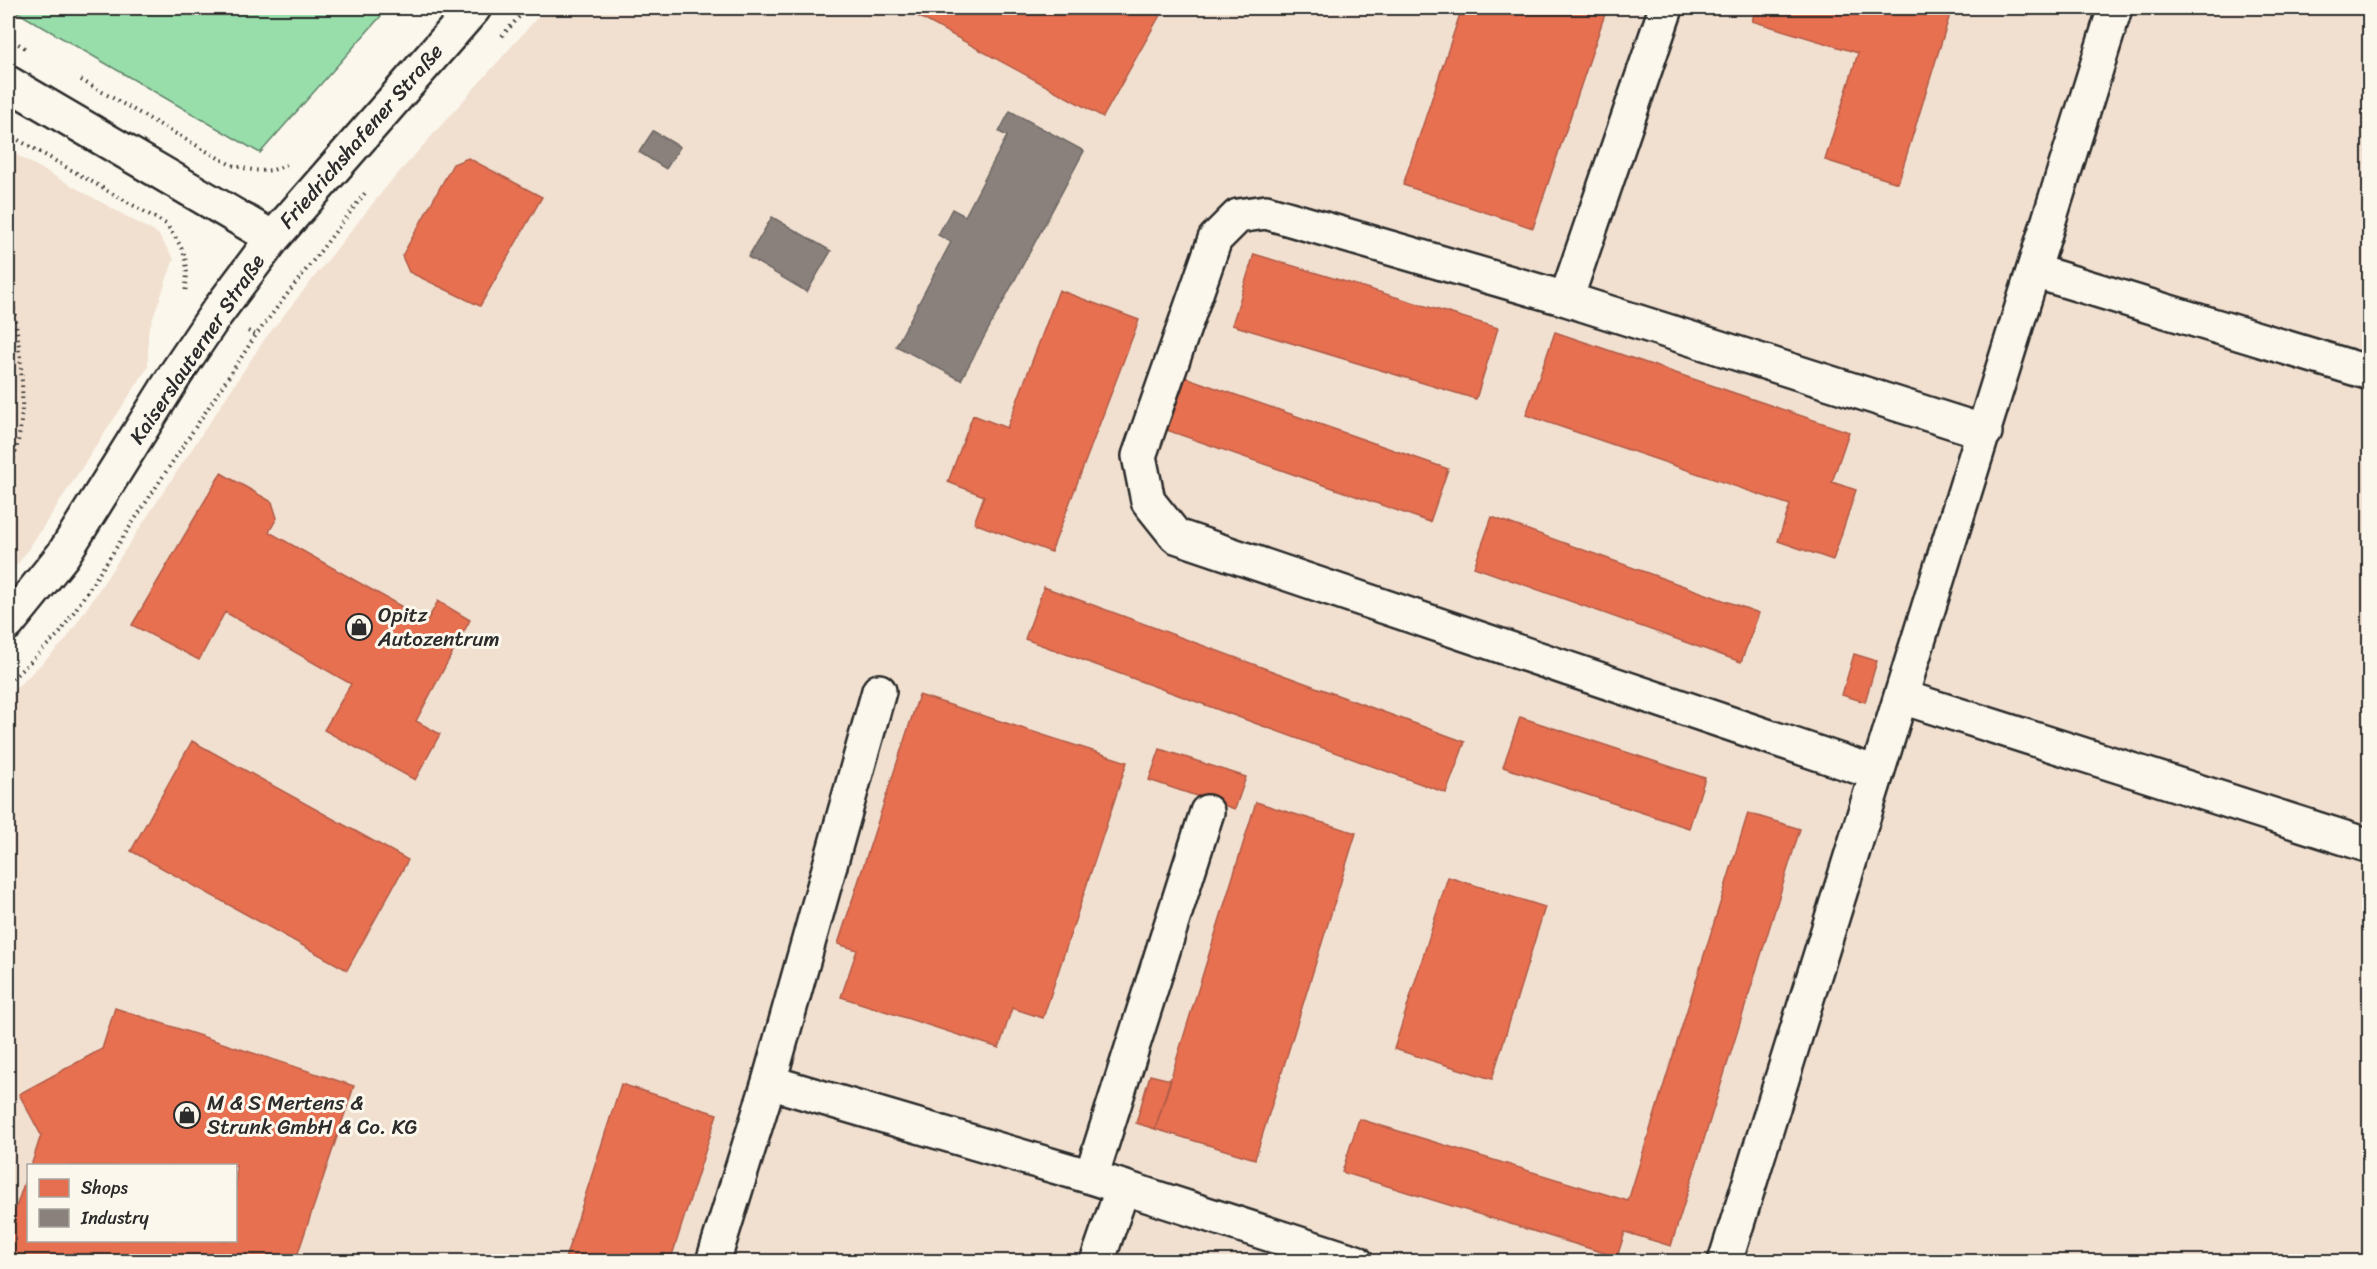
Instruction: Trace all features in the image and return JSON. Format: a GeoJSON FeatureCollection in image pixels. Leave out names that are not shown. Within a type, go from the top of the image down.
{"type":"FeatureCollection","features":[{"type":"Feature","properties":{"kind":"street","name":"Friedrichshafener Straße"},"geometry":{"type":"LineString","coordinates":[[273,238],[474,8]]}},
{"type":"Feature","properties":{"kind":"street"},"geometry":{"type":"LineString","coordinates":[[1566,299],[1666,8]]}},
{"type":"Feature","properties":{"kind":"street"},"geometry":{"type":"LineString","coordinates":[[1725,1262],[2115,8]]}},
{"type":"Feature","properties":{"kind":"street","name":"Kaiserslauterner Straße"},"geometry":{"type":"LineString","coordinates":[[8,83],[273,238],[216,314],[175,375],[63,555],[8,623]]}},
{"type":"Feature","properties":{"kind":"street"},"geometry":{"type":"LineString","coordinates":[[1876,773],[1176,536],[1148,501],[1139,456],[1215,239],[1238,216],[1266,212],[1566,299],[1985,432]]}},
{"type":"Feature","properties":{"kind":"street"},"geometry":{"type":"LineString","coordinates":[[2034,271],[2370,373]]}},
{"type":"Feature","properties":{"kind":"street"},"geometry":{"type":"LineString","coordinates":[[713,1262],[769,1082],[879,691]]}},
{"type":"Feature","properties":{"kind":"street"},"geometry":{"type":"LineString","coordinates":[[1902,697],[2370,846]]}},
{"type":"Feature","properties":{"kind":"street"},"geometry":{"type":"LineString","coordinates":[[1091,1177],[1207,812]]}},
{"type":"Feature","properties":{"kind":"street"},"geometry":{"type":"LineString","coordinates":[[769,1082],[1091,1177],[1356,1262]]}},
{"type":"Feature","properties":{"kind":"street"},"geometry":{"type":"LineString","coordinates":[[1097,1262],[1123,1187]]}},
{"type":"Feature","properties":{"kind":"path"},"geometry":{"type":"LineString","coordinates":[[8,38],[28,50]]}},
{"type":"Feature","properties":{"kind":"path"},"geometry":{"type":"LineString","coordinates":[[81,80],[231,165],[257,171],[272,171],[294,160]]}},
{"type":"Feature","properties":{"kind":"path"},"geometry":{"type":"LineString","coordinates":[[8,279],[24,404],[16,454],[8,474]]}},
{"type":"Feature","properties":{"kind":"path"},"geometry":{"type":"LineString","coordinates":[[8,683],[60,633],[255,335]]}},
{"type":"Feature","properties":{"kind":"shaded area"},"geometry":{"type":"Polygon","coordinates":[[[546,8],[2369,8],[2369,1261],[8,1261],[8,696],[65,641],[264,340],[386,187],[546,8]]]}},
{"type":"Feature","properties":{"kind":"shaded area"},"geometry":{"type":"Polygon","coordinates":[[[8,150],[158,234],[174,259],[148,332],[148,367],[26,553],[8,576],[8,150]]]}},
{"type":"Feature","properties":{"kind":"green space"},"geometry":{"type":"Polygon","coordinates":[[[10,8],[388,8],[260,153],[10,8]]]}},
{"type":"Feature","properties":{"kind":"building: Shops"},"geometry":{"type":"Polygon","coordinates":[[[903,8],[1164,8],[1103,117],[903,8]]]}},
{"type":"Feature","properties":{"kind":"building: Shops"},"geometry":{"type":"Polygon","coordinates":[[[1462,8],[1607,8],[1533,228],[1403,185],[1462,8]]]}},
{"type":"Feature","properties":{"kind":"building: Shops"},"geometry":{"type":"Polygon","coordinates":[[[1756,8],[1952,8],[1898,183],[1825,160],[1858,53],[1752,21],[1756,8]]]}},
{"type":"Feature","properties":{"kind":"building: Shops"},"geometry":{"type":"Polygon","coordinates":[[[468,158],[542,197],[480,306],[409,272],[402,256],[453,164],[468,158]]]}},
{"type":"Feature","properties":{"kind":"building: Shops"},"geometry":{"type":"Polygon","coordinates":[[[1254,254],[1498,328],[1476,399],[1232,325],[1254,254]]]}},
{"type":"Feature","properties":{"kind":"building: Shops"},"geometry":{"type":"Polygon","coordinates":[[[1059,290],[1139,320],[1051,552],[974,523],[984,496],[948,482],[973,415],[1007,428],[1059,290]]]}},
{"type":"Feature","properties":{"kind":"building: Shops"},"geometry":{"type":"Polygon","coordinates":[[[8,318],[13,385],[8,423],[8,318]]]}},
{"type":"Feature","properties":{"kind":"building: Shops"},"geometry":{"type":"Polygon","coordinates":[[[1555,332],[1849,432],[1832,482],[1856,490],[1833,560],[1778,541],[1790,505],[1526,415],[1555,332]]]}},
{"type":"Feature","properties":{"kind":"building: Shops"},"geometry":{"type":"Polygon","coordinates":[[[1179,375],[1448,469],[1430,522],[1161,428],[1179,375]]]}},
{"type":"Feature","properties":{"kind":"building: Shops","name":"Opitz Autozentrum"},"geometry":{"type":"Polygon","coordinates":[[[221,473],[272,502],[277,518],[269,532],[427,621],[438,601],[470,620],[416,721],[440,734],[415,780],[324,730],[351,684],[225,612],[199,660],[132,625],[221,473]]]}},
{"type":"Feature","properties":{"kind":"building: Shops"},"geometry":{"type":"Polygon","coordinates":[[[1492,517],[1759,613],[1741,662],[1474,567],[1492,517]]]}},
{"type":"Feature","properties":{"kind":"building: Shops"},"geometry":{"type":"Polygon","coordinates":[[[1044,587],[1465,742],[1446,793],[1025,639],[1044,587]]]}},
{"type":"Feature","properties":{"kind":"building: Shops"},"geometry":{"type":"Polygon","coordinates":[[[1854,654],[1877,661],[1865,702],[1842,695],[1854,654]]]}},
{"type":"Feature","properties":{"kind":"building: Shops"},"geometry":{"type":"Polygon","coordinates":[[[919,695],[1127,762],[1043,1018],[1012,1008],[999,1048],[841,997],[857,950],[838,944],[919,695]]]}},
{"type":"Feature","properties":{"kind":"building: Shops"},"geometry":{"type":"Polygon","coordinates":[[[1520,717],[1705,778],[1689,828],[1503,767],[1520,717]]]}},
{"type":"Feature","properties":{"kind":"building: Shops"},"geometry":{"type":"Polygon","coordinates":[[[192,741],[408,860],[347,970],[131,851],[192,741]]]}},
{"type":"Feature","properties":{"kind":"building: Shops"},"geometry":{"type":"Polygon","coordinates":[[[1160,749],[1246,777],[1235,809],[1149,780],[1160,749]]]}},
{"type":"Feature","properties":{"kind":"building: Shops"},"geometry":{"type":"Polygon","coordinates":[[[1256,802],[1356,833],[1255,1159],[1155,1129],[1256,802]]]}},
{"type":"Feature","properties":{"kind":"building: Shops"},"geometry":{"type":"Polygon","coordinates":[[[1748,813],[1800,829],[1671,1246],[1625,1232],[1617,1257],[1342,1172],[1359,1119],[1628,1201],[1748,813]]]}},
{"type":"Feature","properties":{"kind":"building: Shops"},"geometry":{"type":"Polygon","coordinates":[[[1448,877],[1545,907],[1492,1079],[1394,1049],[1448,877]]]}},
{"type":"Feature","properties":{"kind":"building: Shops","name":"M & S Mertens & Strunk GmbH & Co. KG"},"geometry":{"type":"Polygon","coordinates":[[[115,1008],[354,1086],[295,1262],[8,1262],[8,1218],[12,1219],[27,1175],[27,1242],[237,1242],[237,1164],[32,1164],[41,1135],[19,1094],[102,1049],[115,1008]]]}},
{"type":"Feature","properties":{"kind":"building: Shops"},"geometry":{"type":"Polygon","coordinates":[[[1150,1075],[1171,1080],[1155,1129],[1136,1123],[1150,1075]]]}},
{"type":"Feature","properties":{"kind":"building: Shops"},"geometry":{"type":"Polygon","coordinates":[[[621,1084],[717,1114],[670,1262],[564,1262],[621,1084]]]}},
{"type":"Feature","properties":{"kind":"building: Industry"},"geometry":{"type":"Polygon","coordinates":[[[1010,111],[1084,151],[961,380],[896,346],[951,242],[938,235],[952,209],[965,216],[1007,136],[999,132],[1010,111]]]}},
{"type":"Feature","properties":{"kind":"building: Industry"},"geometry":{"type":"Polygon","coordinates":[[[653,131],[680,147],[666,169],[639,152],[653,131]]]}},
{"type":"Feature","properties":{"kind":"building: Industry"},"geometry":{"type":"Polygon","coordinates":[[[772,217],[831,251],[807,292],[748,257],[772,217]]]}},
{"type":"Feature","properties":{"kind":"place","name":"Opitz Autozentrum"},"geometry":{"type":"Point","coordinates":[359,627]}},
{"type":"Feature","properties":{"kind":"place","name":"M & S Mertens & Strunk GmbH & Co. KG"},"geometry":{"type":"Point","coordinates":[187,1115]}}]}
